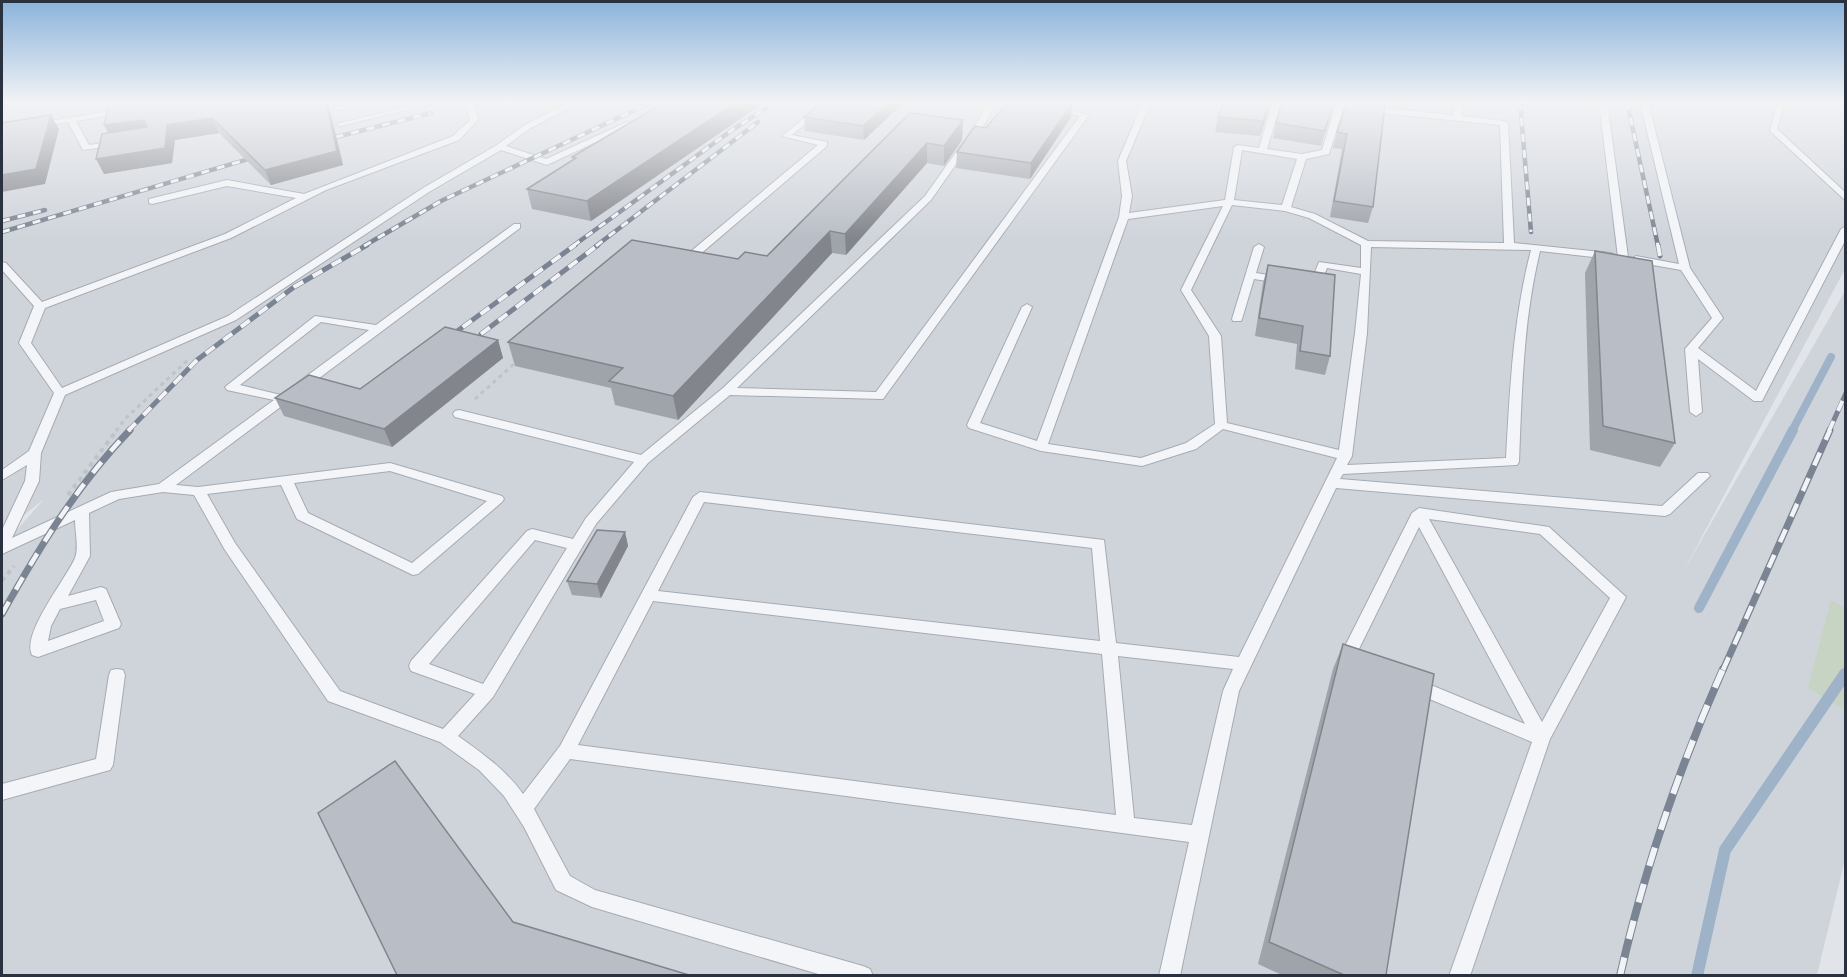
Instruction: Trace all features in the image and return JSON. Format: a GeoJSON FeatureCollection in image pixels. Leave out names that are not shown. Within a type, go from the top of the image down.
{"type":"FeatureCollection","features":[{"type":"Feature","properties":{"kind":"lane"},"geometry":{"type":"LineString","coordinates":[[60,393],[25,343],[40,306],[228,236],[306,197],[432,148]]}},
{"type":"Feature","properties":{"kind":"lane"},"geometry":{"type":"LineString","coordinates":[[2,544],[32,481],[35,453],[60,393],[232,318],[426,190],[499,148]]}},
{"type":"Feature","properties":{"kind":"lane"},"geometry":{"type":"LineString","coordinates":[[502,148],[547,162],[578,148]]}},
{"type":"Feature","properties":{"kind":"lane"},"geometry":{"type":"LineString","coordinates":[[687,260],[820,148]]}},
{"type":"Feature","properties":{"kind":"lane"},"geometry":{"type":"LineString","coordinates":[[446,737],[487,692],[591,520],[643,460],[727,392],[928,198],[963,148]]}},
{"type":"Feature","properties":{"kind":"lane"},"geometry":{"type":"LineString","coordinates":[[727,392],[879,396],[1062,148]]}},
{"type":"Feature","properties":{"kind":"lane"},"geometry":{"type":"LineString","coordinates":[[1041,447],[1124,217],[1126,196],[1122,161],[1128,148]]}},
{"type":"Feature","properties":{"kind":"lane"},"geometry":{"type":"LineString","coordinates":[[1221,425],[1215,336],[1186,290],[1229,202],[1238,148]]}},
{"type":"Feature","properties":{"kind":"lane"},"geometry":{"type":"LineString","coordinates":[[1242,148],[1302,157],[1326,152],[1327,148]]}},
{"type":"Feature","properties":{"kind":"lane"},"geometry":{"type":"LineString","coordinates":[[1505,148],[1509,246]]}},
{"type":"Feature","properties":{"kind":"lane"},"geometry":{"type":"LineString","coordinates":[[1609,148],[1623,257]]}},
{"type":"Feature","properties":{"kind":"lane"},"geometry":{"type":"LineString","coordinates":[[1655,148],[1685,268],[1718,318],[1691,349],[1696,412]]}},
{"type":"Feature","properties":{"kind":"lane"},"geometry":{"type":"LineString","coordinates":[[1792,148],[1845,198]]}},
{"type":"Feature","properties":{"kind":"lane"},"geometry":{"type":"LineString","coordinates":[[1286,208],[1302,157]]}},
{"type":"Feature","properties":{"kind":"lane"},"geometry":{"type":"LineString","coordinates":[[152,201],[226,183],[306,197]]}},
{"type":"Feature","properties":{"kind":"lane"},"geometry":{"type":"LineString","coordinates":[[1124,217],[1229,202],[1286,208],[1312,216],[1366,244],[1536,248],[1623,257],[1685,268]]}},
{"type":"Feature","properties":{"kind":"lane"},"geometry":{"type":"LineString","coordinates":[[163,488],[517,226]]}},
{"type":"Feature","properties":{"kind":"lane"},"geometry":{"type":"LineString","coordinates":[[1691,349],[1758,398],[1845,229]]}},
{"type":"Feature","properties":{"kind":"lane"},"geometry":{"type":"LineString","coordinates":[[1169,975],[1231,691],[1242,664],[1345,456],[1366,272],[1366,244]]}},
{"type":"Feature","properties":{"kind":"lane"},"geometry":{"type":"LineString","coordinates":[[1237,319],[1259,247]]}},
{"type":"Feature","properties":{"kind":"lane"},"geometry":{"type":"LineString","coordinates":[[1338,470],[1512,462],[1518,346],[1525,292],[1536,248]]}},
{"type":"Feature","properties":{"kind":"lane"},"geometry":{"type":"LineString","coordinates":[[2,264],[40,306]]}},
{"type":"Feature","properties":{"kind":"lane"},"geometry":{"type":"LineString","coordinates":[[1251,275],[1315,285],[1323,264],[1366,272]]}},
{"type":"Feature","properties":{"kind":"lane"},"geometry":{"type":"LineString","coordinates":[[1027,307],[973,425],[1041,447],[1143,462],[1191,446],[1221,425],[1345,456]]}},
{"type":"Feature","properties":{"kind":"lane"},"geometry":{"type":"LineString","coordinates":[[285,399],[231,387],[319,318],[380,329]]}},
{"type":"Feature","properties":{"kind":"lane"},"geometry":{"type":"LineString","coordinates":[[459,414],[643,460]]}},
{"type":"Feature","properties":{"kind":"lane"},"geometry":{"type":"LineString","coordinates":[[2,476],[35,453]]}},
{"type":"Feature","properties":{"kind":"lane"},"geometry":{"type":"LineString","coordinates":[[2,549],[116,495],[163,488],[198,491],[285,478],[390,467],[497,499],[413,570],[302,516],[285,478]]}},
{"type":"Feature","properties":{"kind":"lane"},"geometry":{"type":"LineString","coordinates":[[1332,483],[1665,511],[1704,476]]}},
{"type":"Feature","properties":{"kind":"lane"},"geometry":{"type":"LineString","coordinates":[[198,491],[230,546],[334,696],[446,737],[485,765],[510,790],[523,809],[563,883],[592,898],[863,975]]}},
{"type":"Feature","properties":{"kind":"lane"},"geometry":{"type":"LineString","coordinates":[[523,809],[566,751],[700,497],[1099,544],[1126,826]]}},
{"type":"Feature","properties":{"kind":"lane"},"geometry":{"type":"LineString","coordinates":[[55,605],[101,593],[112,624],[38,651],[43,626],[55,605],[83,556],[82,512]]}},
{"type":"Feature","properties":{"kind":"lane"},"geometry":{"type":"LineString","coordinates":[[1369,667],[1347,658],[1419,513]]}},
{"type":"Feature","properties":{"kind":"lane"},"geometry":{"type":"LineString","coordinates":[[1419,513],[1544,530],[1617,597],[1542,738],[1460,975]]}},
{"type":"Feature","properties":{"kind":"lane"},"geometry":{"type":"LineString","coordinates":[[1419,513],[1542,738]]}},
{"type":"Feature","properties":{"kind":"lane"},"geometry":{"type":"LineString","coordinates":[[487,692],[417,666],[532,534],[577,545]]}},
{"type":"Feature","properties":{"kind":"lane"},"geometry":{"type":"LineString","coordinates":[[648,595],[1242,664]]}},
{"type":"Feature","properties":{"kind":"lane"},"geometry":{"type":"LineString","coordinates":[[2,792],[104,765],[117,675]]}},
{"type":"Feature","properties":{"kind":"lane"},"geometry":{"type":"LineString","coordinates":[[1402,680],[1542,738]]}},
{"type":"Feature","properties":{"kind":"lane"},"geometry":{"type":"LineString","coordinates":[[566,751],[1200,835]]}},
{"type":"Feature","properties":{"kind":"path"},"geometry":{"type":"LineString","coordinates":[[2,581],[126,418],[191,357]]}},
{"type":"Feature","properties":{"kind":"path"},"geometry":{"type":"LineString","coordinates":[[459,414],[520,358]]}},
{"type":"Feature","properties":{"kind":"shaded area"},"geometry":{"type":"Polygon","coordinates":[[[2,148],[1845,148],[1845,269],[1683,572],[1845,291],[1846,855],[1817,975],[2,975],[2,547],[44,499],[2,533],[2,148]]]}},
{"type":"Feature","properties":{"kind":"green space"},"geometry":{"type":"Polygon","coordinates":[[[1831,600],[1845,608],[1845,710],[1808,688],[1831,600]]]}},
{"type":"Feature","properties":{"kind":"building"},"geometry":{"type":"Polygon","coordinates":[[[2,148],[42,148],[36,169],[2,175],[2,148]]]}},
{"type":"Feature","properties":{"kind":"building"},"geometry":{"type":"Polygon","coordinates":[[[99,148],[165,148],[165,148],[96,159],[99,148]]]}},
{"type":"Feature","properties":{"kind":"building"},"geometry":{"type":"Polygon","coordinates":[[[242,148],[336,148],[337,151],[265,170],[242,148]]]}},
{"type":"Feature","properties":{"kind":"building"},"geometry":{"type":"Polygon","coordinates":[[[588,148],[668,148],[587,201],[527,189],[576,158],[572,157],[588,148]]]}},
{"type":"Feature","properties":{"kind":"building"},"geometry":{"type":"Polygon","coordinates":[[[875,148],[923,148],[845,234],[830,231],[673,396],[609,381],[623,368],[508,342],[632,240],[738,259],[745,252],[767,256],[875,148]]]}},
{"type":"Feature","properties":{"kind":"building"},"geometry":{"type":"Polygon","coordinates":[[[960,148],[1042,148],[1031,163],[957,152],[960,148]]]}},
{"type":"Feature","properties":{"kind":"building"},"geometry":{"type":"Polygon","coordinates":[[[1344,148],[1380,148],[1373,207],[1334,201],[1344,148]]]}},
{"type":"Feature","properties":{"kind":"building"},"geometry":{"type":"Polygon","coordinates":[[[1595,251],[1652,261],[1675,443],[1603,426],[1595,251]]]}},
{"type":"Feature","properties":{"kind":"building"},"geometry":{"type":"Polygon","coordinates":[[[1268,265],[1335,275],[1330,356],[1300,351],[1303,326],[1259,318],[1268,265]]]}},
{"type":"Feature","properties":{"kind":"building"},"geometry":{"type":"Polygon","coordinates":[[[445,327],[498,340],[384,429],[275,398],[309,375],[360,389],[445,327]]]}},
{"type":"Feature","properties":{"kind":"building"},"geometry":{"type":"Polygon","coordinates":[[[597,530],[625,532],[597,584],[567,581],[597,530]]]}},
{"type":"Feature","properties":{"kind":"building"},"geometry":{"type":"Polygon","coordinates":[[[1343,644],[1434,674],[1386,975],[1344,975],[1269,942],[1343,644]]]}},
{"type":"Feature","properties":{"kind":"building"},"geometry":{"type":"Polygon","coordinates":[[[395,761],[513,922],[689,975],[397,975],[318,813],[395,761]]]}},
{"type":"Feature","properties":{"kind":"waterway"},"geometry":{"type":"LineString","coordinates":[[1792,431],[1831,357]]}},
{"type":"Feature","properties":{"kind":"waterway"},"geometry":{"type":"LineString","coordinates":[[1699,608],[1793,430]]}},
{"type":"Feature","properties":{"kind":"waterway"},"geometry":{"type":"LineString","coordinates":[[1697,976],[1725,850],[1845,674]]}},
{"type":"Feature","properties":{"kind":"railway"},"geometry":{"type":"LineString","coordinates":[[364,246],[441,201],[555,148]]}},
{"type":"Feature","properties":{"kind":"railway"},"geometry":{"type":"LineString","coordinates":[[573,246],[708,148]]}},
{"type":"Feature","properties":{"kind":"railway"},"geometry":{"type":"LineString","coordinates":[[596,246],[725,148]]}},
{"type":"Feature","properties":{"kind":"railway"},"geometry":{"type":"LineString","coordinates":[[1524,148],[1531,232]]}},
{"type":"Feature","properties":{"kind":"railway"},"geometry":{"type":"LineString","coordinates":[[1637,148],[1658,246]]}},
{"type":"Feature","properties":{"kind":"railway"},"geometry":{"type":"LineString","coordinates":[[2,232],[262,155]]}},
{"type":"Feature","properties":{"kind":"railway"},"geometry":{"type":"LineString","coordinates":[[2,221],[45,210]]}},
{"type":"Feature","properties":{"kind":"railway"},"geometry":{"type":"LineString","coordinates":[[128,431],[197,360],[294,287],[367,245]]}},
{"type":"Feature","properties":{"kind":"railway"},"geometry":{"type":"LineString","coordinates":[[445,340],[575,245]]}},
{"type":"Feature","properties":{"kind":"railway"},"geometry":{"type":"LineString","coordinates":[[481,334],[598,245]]}},
{"type":"Feature","properties":{"kind":"railway"},"geometry":{"type":"LineString","coordinates":[[1658,245],[1660,256]]}},
{"type":"Feature","properties":{"kind":"railway"},"geometry":{"type":"LineString","coordinates":[[1829,431],[1846,393]]}},
{"type":"Feature","properties":{"kind":"railway"},"geometry":{"type":"LineString","coordinates":[[2,614],[60,518],[93,473],[130,430]]}},
{"type":"Feature","properties":{"kind":"railway"},"geometry":{"type":"LineString","coordinates":[[1723,670],[1830,430]]}},
{"type":"Feature","properties":{"kind":"railway"},"geometry":{"type":"LineString","coordinates":[[1620,976],[1640,897],[1664,820],[1723,669]]}}]}
